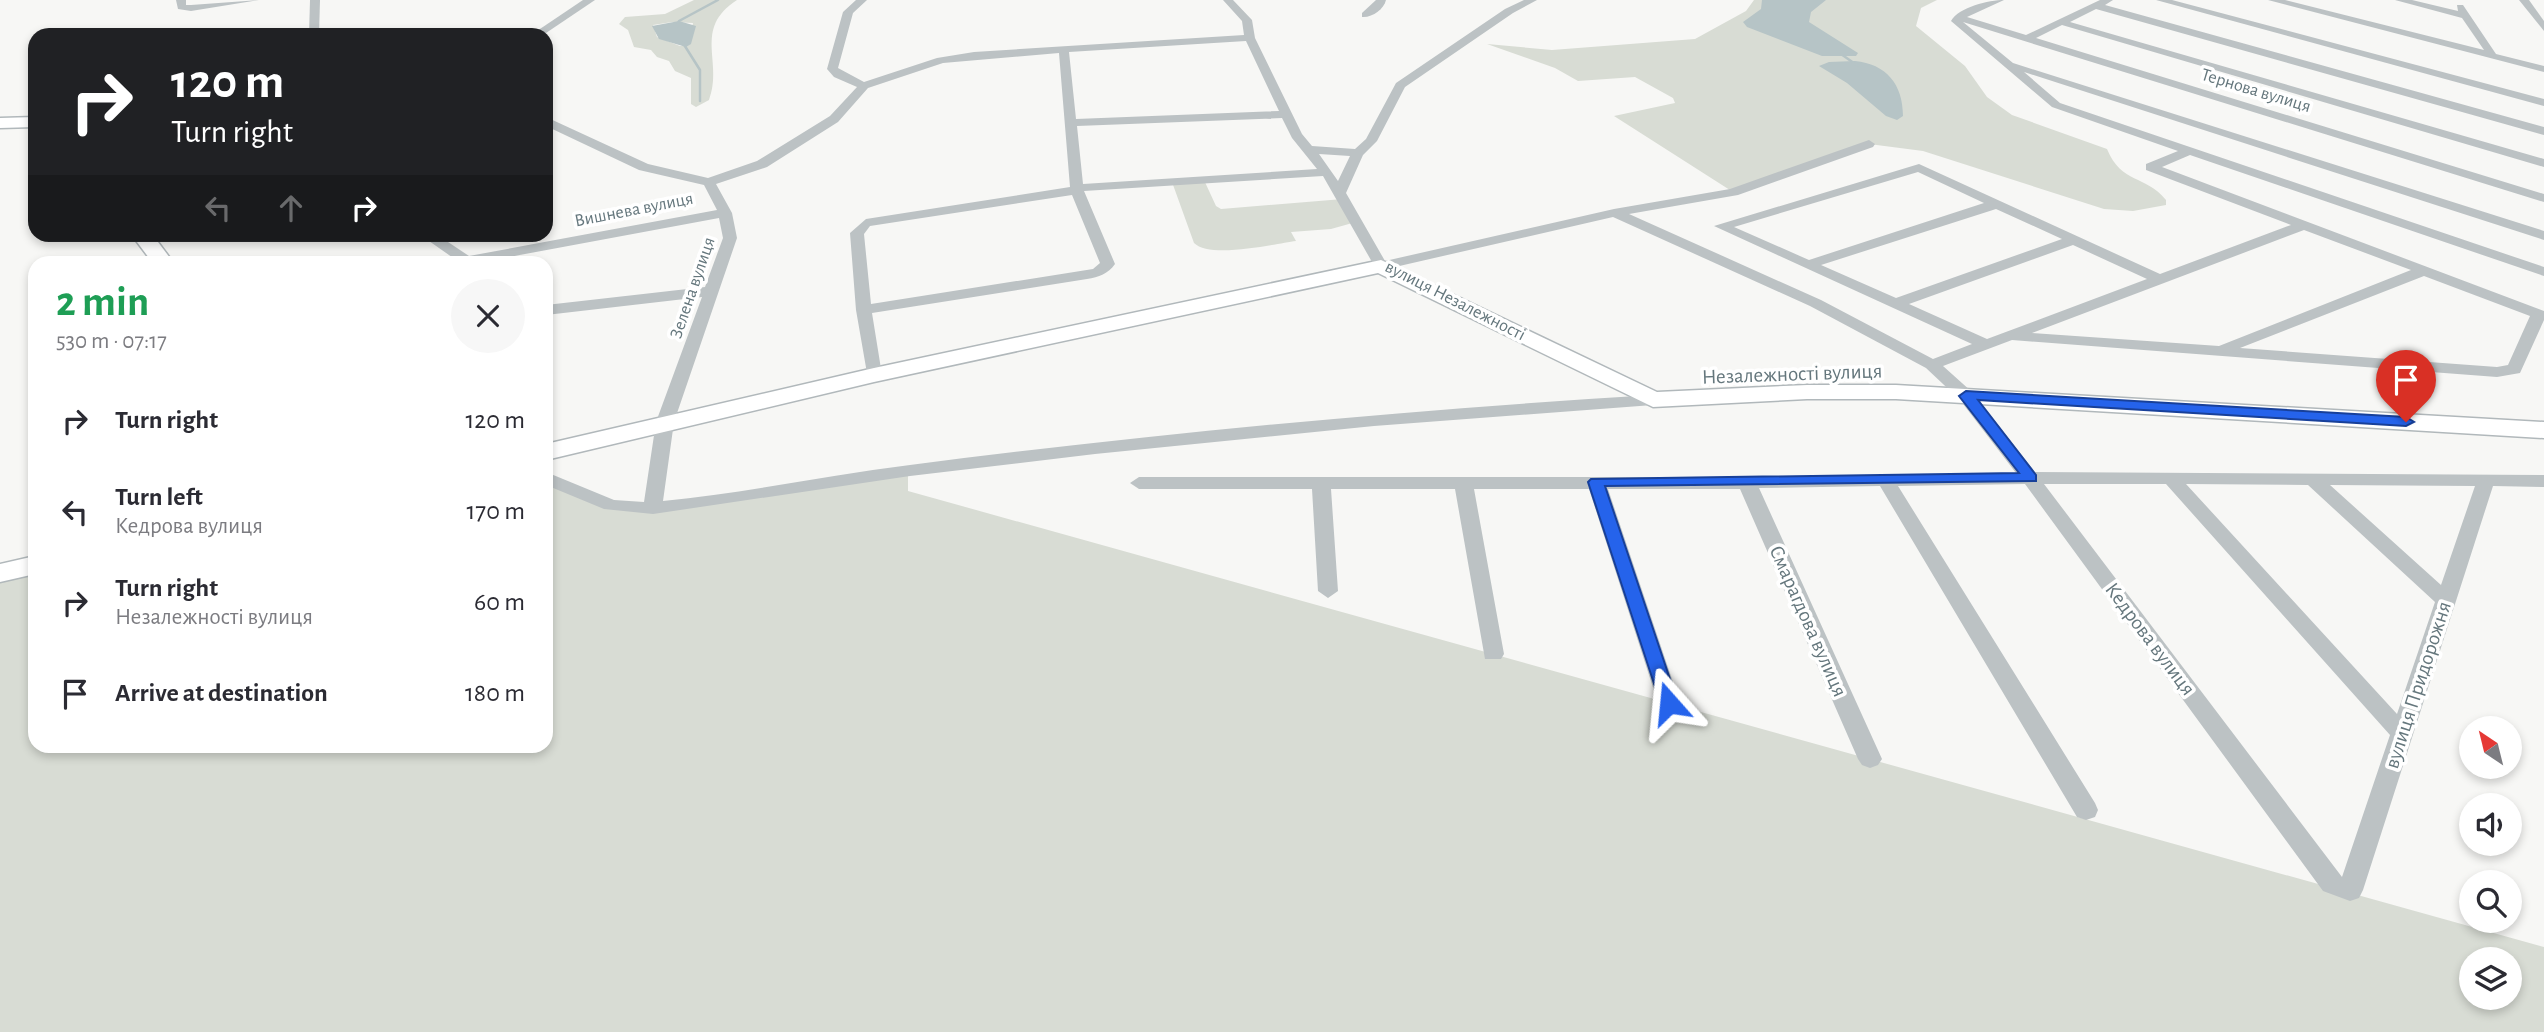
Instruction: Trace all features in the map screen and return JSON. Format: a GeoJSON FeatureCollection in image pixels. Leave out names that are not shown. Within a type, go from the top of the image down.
{"type":"FeatureCollection","features":[{"type":"Feature","properties":{"kind":"street"},"geometry":{"type":"LineString","coordinates":[[181,0],[181,7],[191,8],[254,0]]}},
{"type":"Feature","properties":{"kind":"street"},"geometry":{"type":"LineString","coordinates":[[313,28],[315,0]]}},
{"type":"Feature","properties":{"kind":"street"},"geometry":{"type":"LineString","coordinates":[[547,28],[590,0]]}},
{"type":"Feature","properties":{"kind":"street"},"geometry":{"type":"LineString","coordinates":[[862,0],[848,12],[832,69],[838,75],[864,86]]}},
{"type":"Feature","properties":{"kind":"street"},"geometry":{"type":"LineString","coordinates":[[1228,0],[1247,20],[1250,38],[1296,135],[1327,172],[1381,266]]}},
{"type":"Feature","properties":{"kind":"street"},"geometry":{"type":"LineString","coordinates":[[1366,15],[1380,5],[1381,0]]}},
{"type":"Feature","properties":{"kind":"street"},"geometry":{"type":"LineString","coordinates":[[1339,193],[1358,153],[1371,141],[1400,85],[1509,11],[1532,0]]}},
{"type":"Feature","properties":{"kind":"street"},"geometry":{"type":"LineString","coordinates":[[2000,0],[1956,21],[2056,105],[2544,272]]}},
{"type":"Feature","properties":{"kind":"street"},"geometry":{"type":"LineString","coordinates":[[2026,38],[2109,0]]}},
{"type":"Feature","properties":{"kind":"street"},"geometry":{"type":"LineString","coordinates":[[2161,0],[2544,103]]}},
{"type":"Feature","properties":{"kind":"street"},"geometry":{"type":"LineString","coordinates":[[2273,0],[2544,69]]}},
{"type":"Feature","properties":{"kind":"street"},"geometry":{"type":"LineString","coordinates":[[2400,0],[2466,16]]}},
{"type":"Feature","properties":{"kind":"street"},"geometry":{"type":"LineString","coordinates":[[2456,0],[2492,55]]}},
{"type":"Feature","properties":{"kind":"street"},"geometry":{"type":"LineString","coordinates":[[2524,0],[2539,16],[2544,28]]}},
{"type":"Feature","properties":{"kind":"street"},"geometry":{"type":"LineString","coordinates":[[2096,6],[2544,131]]}},
{"type":"Feature","properties":{"kind":"street","name":"Тернова вулиця"},"geometry":{"type":"LineString","coordinates":[[1958,18],[2544,198]]}},
{"type":"Feature","properties":{"kind":"street"},"geometry":{"type":"LineString","coordinates":[[2061,22],[2544,163]]}},
{"type":"Feature","properties":{"kind":"street"},"geometry":{"type":"LineString","coordinates":[[553,124],[644,167],[709,182],[762,164],[834,119],[864,86],[958,56],[1063,52],[1250,38]]}},
{"type":"Feature","properties":{"kind":"street"},"geometry":{"type":"LineString","coordinates":[[864,310],[1087,275],[1105,269],[1107,259],[1077,189],[1063,52]]}},
{"type":"Feature","properties":{"kind":"street"},"geometry":{"type":"LineString","coordinates":[[2010,65],[2544,236]]}},
{"type":"Feature","properties":{"kind":"street"},"geometry":{"type":"LineString","coordinates":[[1072,124],[1288,114]]}},
{"type":"Feature","properties":{"kind":"street"},"geometry":{"type":"LineString","coordinates":[[0,123],[28,122]]}},
{"type":"Feature","properties":{"kind":"street"},"geometry":{"type":"LineString","coordinates":[[553,450],[874,375],[1614,213],[1733,192],[1869,144]]}},
{"type":"Feature","properties":{"kind":"street"},"geometry":{"type":"LineString","coordinates":[[1309,150],[1358,153]]}},
{"type":"Feature","properties":{"kind":"street"},"geometry":{"type":"LineString","coordinates":[[2189,151],[2151,167],[2542,314]]}},
{"type":"Feature","properties":{"kind":"street"},"geometry":{"type":"LineString","coordinates":[[1983,344],[1721,226],[1919,169],[2157,278]]}},
{"type":"Feature","properties":{"kind":"street"},"geometry":{"type":"LineString","coordinates":[[874,375],[864,310],[857,233],[866,223],[1077,189],[1327,172]]}},
{"type":"Feature","properties":{"kind":"street","name":"Зелена вулиця"},"geometry":{"type":"LineString","coordinates":[[653,508],[665,422],[730,238],[725,213],[709,182]]}},
{"type":"Feature","properties":{"kind":"street"},"geometry":{"type":"LineString","coordinates":[[1808,265],[1996,204]]}},
{"type":"Feature","properties":{"kind":"street","name":"Вишнева вулиця"},"geometry":{"type":"LineString","coordinates":[[499,256],[725,213]]}},
{"type":"Feature","properties":{"kind":"street","name":"Кедрова вулиця"},"geometry":{"type":"LineString","coordinates":[[1614,213],[1762,278],[1894,342],[1932,365],[1966,396],[2341,887]]}},
{"type":"Feature","properties":{"kind":"street"},"geometry":{"type":"LineString","coordinates":[[1932,365],[2005,335],[2303,225]]}},
{"type":"Feature","properties":{"kind":"street"},"geometry":{"type":"LineString","coordinates":[[1895,304],[2073,240]]}},
{"type":"Feature","properties":{"kind":"street","name":"Вишнева вулиця"},"geometry":{"type":"LineString","coordinates":[[438,242],[458,256]]}},
{"type":"Feature","properties":{"kind":"street","name":"Незалежності вулиця"},"geometry":{"type":"LineString","coordinates":[[1381,266],[1653,400],[1858,391],[2544,430]]}},
{"type":"Feature","properties":{"kind":"street"},"geometry":{"type":"LineString","coordinates":[[2222,349],[2425,270]]}},
{"type":"Feature","properties":{"kind":"street"},"geometry":{"type":"LineString","coordinates":[[553,309],[711,291]]}},
{"type":"Feature","properties":{"kind":"street"},"geometry":{"type":"LineString","coordinates":[[2005,335],[2222,349],[2497,372],[2514,369],[2542,314],[2544,296]]}},
{"type":"Feature","properties":{"kind":"street"},"geometry":{"type":"LineString","coordinates":[[553,481],[611,505],[653,508],[908,470],[1306,427],[1491,409],[1653,400]]}},
{"type":"Feature","properties":{"kind":"street"},"geometry":{"type":"LineString","coordinates":[[1139,483],[1747,483],[2030,478],[2544,481]]}},
{"type":"Feature","properties":{"kind":"street"},"geometry":{"type":"LineString","coordinates":[[2170,478],[2402,734]]}},
{"type":"Feature","properties":{"kind":"street"},"geometry":{"type":"LineString","coordinates":[[2312,479],[2446,601]]}},
{"type":"Feature","properties":{"kind":"street","name":"вулиця Придорожня"},"geometry":{"type":"LineString","coordinates":[[2341,887],[2402,734],[2486,480]]}},
{"type":"Feature","properties":{"kind":"street"},"geometry":{"type":"LineString","coordinates":[[1886,481],[2086,810]]}},
{"type":"Feature","properties":{"kind":"street"},"geometry":{"type":"LineString","coordinates":[[1596,482],[1669,703]]}},
{"type":"Feature","properties":{"kind":"street","name":"Смарагдова вулиця"},"geometry":{"type":"LineString","coordinates":[[1747,483],[1870,759]]}},
{"type":"Feature","properties":{"kind":"street"},"geometry":{"type":"LineString","coordinates":[[1321,484],[1328,591]]}},
{"type":"Feature","properties":{"kind":"street"},"geometry":{"type":"LineString","coordinates":[[1464,484],[1493,654]]}},
{"type":"Feature","properties":{"kind":"street"},"geometry":{"type":"LineString","coordinates":[[0,573],[28,567]]}},
{"type":"Feature","properties":{"kind":"shaded area"},"geometry":{"type":"Polygon","coordinates":[[[694,0],[737,0],[723,11],[716,23],[712,34],[713,86],[709,100],[696,107],[691,104],[691,78],[675,71],[669,61],[657,57],[651,50],[634,47],[628,30],[619,24],[625,17],[665,14],[694,0]],[[693,23],[653,25],[657,37],[680,46],[689,45],[693,23]]]}},
{"type":"Feature","properties":{"kind":"shaded area"},"geometry":{"type":"Polygon","coordinates":[[[1754,0],[1937,0],[1921,8],[1916,26],[1965,66],[1987,97],[2012,115],[2107,149],[2120,168],[2158,192],[2166,200],[2166,205],[2133,211],[2104,209],[1923,151],[1869,144],[1733,192],[1614,116],[1675,103],[1673,98],[1635,77],[1578,81],[1555,68],[1487,44],[1552,50],[1695,39],[1746,11],[1754,0]]]}},
{"type":"Feature","properties":{"kind":"shaded area"},"geometry":{"type":"Polygon","coordinates":[[[1762,0],[1826,0],[1811,12],[1809,22],[1858,53],[1856,56],[1822,56],[1747,27],[1743,22],[1761,9],[1762,0]]]}},
{"type":"Feature","properties":{"kind":"shaded area"},"geometry":{"type":"Polygon","coordinates":[[[679,21],[696,26],[691,44],[686,47],[659,39],[652,26],[679,21]]]}},
{"type":"Feature","properties":{"kind":"shaded area"},"geometry":{"type":"Polygon","coordinates":[[[1855,61],[1876,66],[1891,78],[1900,94],[1903,116],[1897,120],[1886,116],[1847,83],[1819,66],[1829,62],[1855,61]]]}},
{"type":"Feature","properties":{"kind":"shaded area"},"geometry":{"type":"Polygon","coordinates":[[[1204,180],[1216,206],[1221,209],[1343,199],[1356,222],[1331,229],[1291,232],[1296,241],[1273,245],[1228,250],[1202,248],[1194,243],[1172,182],[1204,180]]]}},
{"type":"Feature","properties":{"kind":"shaded area"},"geometry":{"type":"Polygon","coordinates":[[[908,470],[908,491],[2459,923],[2459,933],[2494,933],[2544,947],[2544,1032],[0,1032],[0,573],[28,567],[28,753],[553,753],[553,481],[629,508],[908,470]]]}},
{"type":"Feature","properties":{"kind":"waterway"},"geometry":{"type":"LineString","coordinates":[[677,26],[679,21],[718,0]]}},
{"type":"Feature","properties":{"kind":"waterway"},"geometry":{"type":"LineString","coordinates":[[683,43],[700,70],[700,101]]}},
{"type":"Feature","properties":{"kind":"waterway"},"geometry":{"type":"LineString","coordinates":[[1841,54],[1858,66]]}},
{"type":"Feature","properties":{"kind":"route"},"geometry":{"type":"LineString","coordinates":[[1669,703],[1596,482],[1747,483],[2030,478],[1966,396],[2406,422]]}}]}
